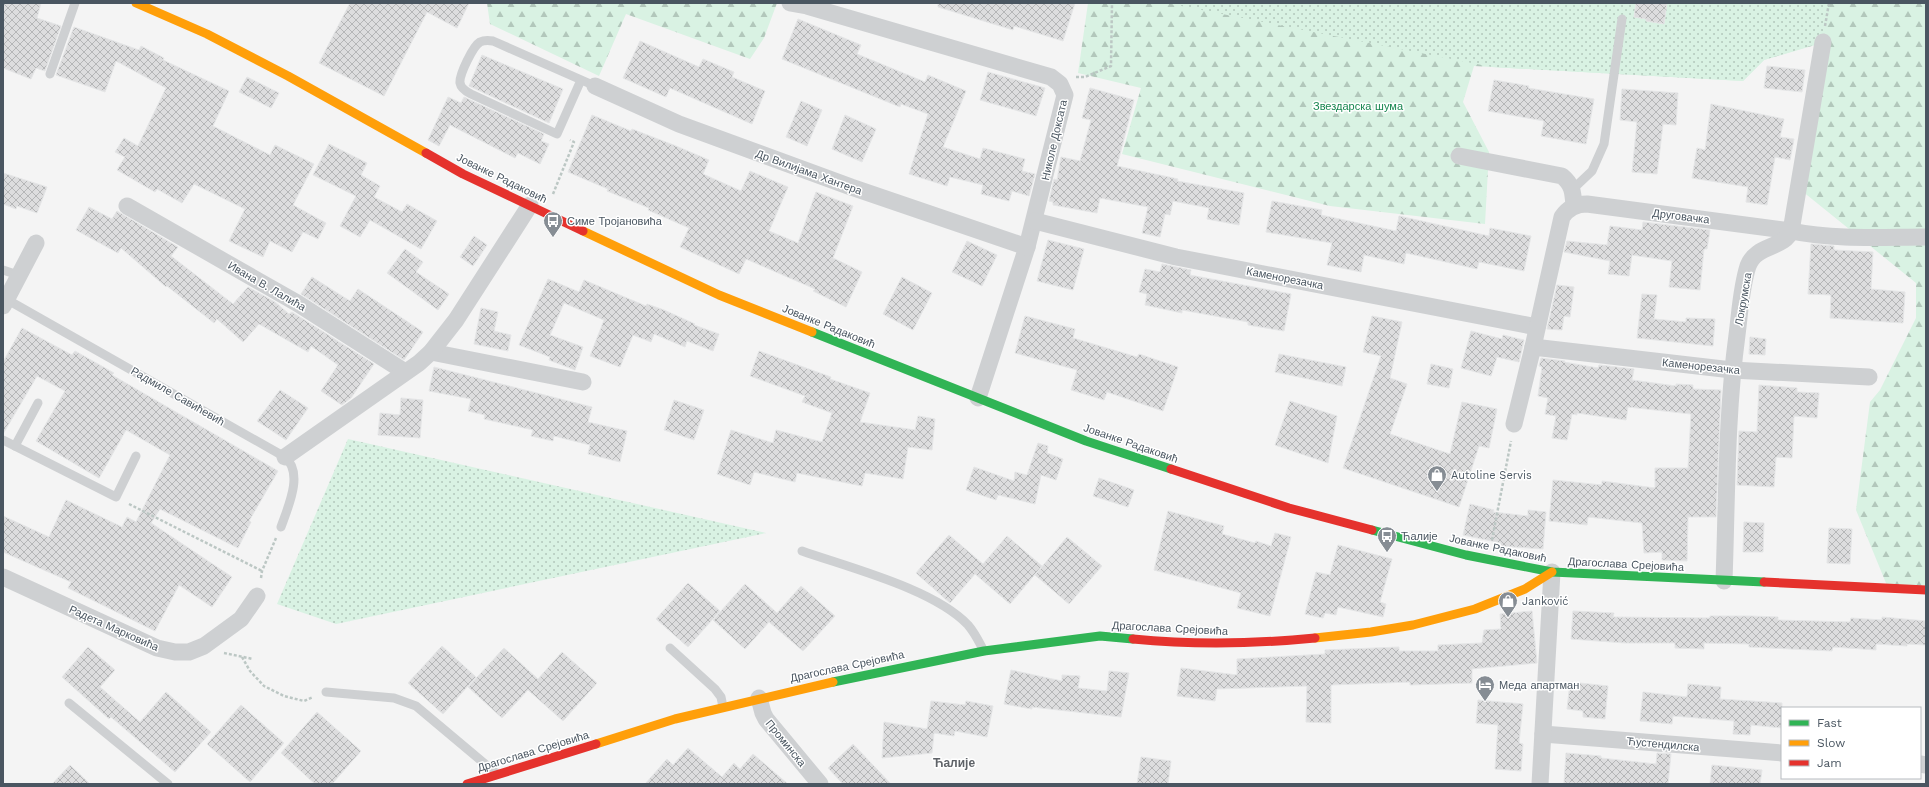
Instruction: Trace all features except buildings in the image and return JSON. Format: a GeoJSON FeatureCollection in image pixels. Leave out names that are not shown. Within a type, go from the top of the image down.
{"type":"FeatureCollection","features":[{"type":"Feature","properties":{"kind":"main road","name":"Јованке Радаковић"},"geometry":{"type":"LineString","coordinates":[[136,3],[207,34],[288,76],[463,174],[719,294],[1086,441],[1289,508],[1489,561],[1552,572]]}},
{"type":"Feature","properties":{"kind":"main road","name":"Драгослава Срејовића"},"geometry":{"type":"LineString","coordinates":[[467,784],[675,719],[866,674],[984,651],[1100,636],[1171,643],[1233,644],[1371,632],[1413,625],[1475,609],[1525,589],[1552,572],[1926,590]]}},
{"type":"Feature","properties":{"kind":"street"},"geometry":{"type":"LineString","coordinates":[[790,3],[807,6],[1051,77]]}},
{"type":"Feature","properties":{"kind":"street"},"geometry":{"type":"LineString","coordinates":[[1791,231],[1823,42]]}},
{"type":"Feature","properties":{"kind":"street","name":"Николе Доксата"},"geometry":{"type":"LineString","coordinates":[[978,398],[1028,247],[1065,95],[1060,84],[1051,77]]}},
{"type":"Feature","properties":{"kind":"street","name":"Др Вилијама Хантера"},"geometry":{"type":"LineString","coordinates":[[588,83],[678,124],[851,187],[1028,247]]}},
{"type":"Feature","properties":{"kind":"street"},"geometry":{"type":"LineString","coordinates":[[1459,156],[1562,176],[1568,181],[1573,189],[1574,206],[1566,211],[1562,217],[1514,424]]}},
{"type":"Feature","properties":{"kind":"street","name":"Друговачка"},"geometry":{"type":"LineString","coordinates":[[1574,206],[1587,204],[1834,237],[1926,237]]}},
{"type":"Feature","properties":{"kind":"street","name":"Ивана В. Лалића"},"geometry":{"type":"LineString","coordinates":[[127,206],[297,303],[405,372]]}},
{"type":"Feature","properties":{"kind":"street"},"geometry":{"type":"LineString","coordinates":[[285,457],[293,453],[336,420],[431,352],[477,288],[530,206]]}},
{"type":"Feature","properties":{"kind":"street","name":"Каменорезачка"},"geometry":{"type":"LineString","coordinates":[[1035,221],[1176,257],[1537,327]]}},
{"type":"Feature","properties":{"kind":"street","name":"Локрумска"},"geometry":{"type":"LineString","coordinates":[[1724,581],[1732,370],[1743,286],[1750,261],[1759,252],[1788,237],[1791,231]]}},
{"type":"Feature","properties":{"kind":"street"},"geometry":{"type":"LineString","coordinates":[[5,302],[11,273],[36,243]]}},
{"type":"Feature","properties":{"kind":"street","name":"Каменорезачка"},"geometry":{"type":"LineString","coordinates":[[1533,347],[1732,370],[1869,377]]}},
{"type":"Feature","properties":{"kind":"street"},"geometry":{"type":"LineString","coordinates":[[431,352],[583,382]]}},
{"type":"Feature","properties":{"kind":"street"},"geometry":{"type":"LineString","coordinates":[[1540,784],[1552,572]]}},
{"type":"Feature","properties":{"kind":"street","name":"Радета Марковића"},"geometry":{"type":"LineString","coordinates":[[3,577],[157,648],[175,652],[189,652],[204,646],[241,619],[257,596]]}},
{"type":"Feature","properties":{"kind":"street","name":"Проминска"},"geometry":{"type":"LineString","coordinates":[[759,698],[762,713],[766,719],[820,784]]}},
{"type":"Feature","properties":{"kind":"street","name":"Ћустендилска"},"geometry":{"type":"LineString","coordinates":[[1543,734],[1781,753]]}},
{"type":"Feature","properties":{"kind":"lane"},"geometry":{"type":"LineString","coordinates":[[50,74],[75,3]]}},
{"type":"Feature","properties":{"kind":"lane"},"geometry":{"type":"LineString","coordinates":[[1573,189],[1592,171],[1604,144],[1622,19]]}},
{"type":"Feature","properties":{"kind":"lane"},"geometry":{"type":"LineString","coordinates":[[481,41],[493,41],[588,83],[557,134],[467,92],[460,84],[460,79],[472,50],[481,41]]}},
{"type":"Feature","properties":{"kind":"lane","name":"Радмиле Савићевић"},"geometry":{"type":"LineString","coordinates":[[5,302],[285,457]]}},
{"type":"Feature","properties":{"kind":"lane"},"geometry":{"type":"LineString","coordinates":[[15,446],[38,403]]}},
{"type":"Feature","properties":{"kind":"lane"},"geometry":{"type":"LineString","coordinates":[[3,440],[116,497],[136,456]]}},
{"type":"Feature","properties":{"kind":"lane"},"geometry":{"type":"LineString","coordinates":[[281,527],[288,505],[294,476],[293,466],[285,457]]}},
{"type":"Feature","properties":{"kind":"lane"},"geometry":{"type":"LineString","coordinates":[[802,551],[917,592],[953,612],[968,625],[976,635],[984,651]]}},
{"type":"Feature","properties":{"kind":"lane"},"geometry":{"type":"LineString","coordinates":[[670,648],[715,689],[721,697],[723,707]]}},
{"type":"Feature","properties":{"kind":"lane"},"geometry":{"type":"LineString","coordinates":[[326,692],[394,698],[416,706],[498,775]]}},
{"type":"Feature","properties":{"kind":"lane"},"geometry":{"type":"LineString","coordinates":[[68,704],[168,784]]}},
{"type":"Feature","properties":{"kind":"path"},"geometry":{"type":"LineString","coordinates":[[1051,77],[1085,77],[1111,66],[1112,3]]}},
{"type":"Feature","properties":{"kind":"path"},"geometry":{"type":"LineString","coordinates":[[546,213],[574,142],[557,134]]}},
{"type":"Feature","properties":{"kind":"path"},"geometry":{"type":"LineString","coordinates":[[1489,561],[1514,424]]}},
{"type":"Feature","properties":{"kind":"path"},"geometry":{"type":"LineString","coordinates":[[116,497],[262,571]]}},
{"type":"Feature","properties":{"kind":"path"},"geometry":{"type":"LineString","coordinates":[[257,596],[262,571],[281,527]]}},
{"type":"Feature","properties":{"kind":"path"},"geometry":{"type":"LineString","coordinates":[[242,657],[250,671],[264,686],[284,696],[304,701],[326,692]]}},
{"type":"Feature","properties":{"kind":"green space"},"geometry":{"type":"Polygon","coordinates":[[[487,3],[777,3],[764,38],[750,59],[626,14],[599,76],[490,24],[487,3]]]}},
{"type":"Feature","properties":{"kind":"green space","name":"Звездарска шума"},"geometry":{"type":"Polygon","coordinates":[[[1088,3],[1926,3],[1926,590],[1888,588],[1856,510],[1870,402],[1880,390],[1916,318],[1916,283],[1802,191],[1822,43],[1764,60],[1743,81],[1474,66],[1463,102],[1489,152],[1485,224],[1330,206],[1122,154],[1141,88],[1078,73],[1088,3]]]}},
{"type":"Feature","properties":{"kind":"green space"},"geometry":{"type":"Polygon","coordinates":[[[1166,3],[1825,3],[1823,42],[1764,60],[1743,81],[1492,67],[1166,3]]]}},
{"type":"Feature","properties":{"kind":"green space"},"geometry":{"type":"Polygon","coordinates":[[[348,439],[766,533],[336,624],[277,604],[348,439]]]}},
{"type":"Feature","properties":{"kind":"traffic: fast"},"geometry":{"type":"LineString","coordinates":[[812,332],[1086,441],[1171,469]]}},
{"type":"Feature","properties":{"kind":"traffic: fast"},"geometry":{"type":"LineString","coordinates":[[1372,530],[1466,555],[1552,572],[1764,582]]}},
{"type":"Feature","properties":{"kind":"traffic: fast"},"geometry":{"type":"LineString","coordinates":[[833,682],[984,651],[1100,636],[1133,639]]}},
{"type":"Feature","properties":{"kind":"traffic: slow"},"geometry":{"type":"LineString","coordinates":[[136,3],[207,34],[288,76],[426,153]]}},
{"type":"Feature","properties":{"kind":"traffic: slow"},"geometry":{"type":"LineString","coordinates":[[583,231],[719,295],[812,332]]}},
{"type":"Feature","properties":{"kind":"traffic: slow"},"geometry":{"type":"LineString","coordinates":[[1315,638],[1371,632],[1413,625],[1475,609],[1525,589],[1552,572]]}},
{"type":"Feature","properties":{"kind":"traffic: slow"},"geometry":{"type":"LineString","coordinates":[[596,744],[675,719],[833,682]]}},
{"type":"Feature","properties":{"kind":"traffic: jam"},"geometry":{"type":"LineString","coordinates":[[426,153],[463,174],[583,231]]}},
{"type":"Feature","properties":{"kind":"traffic: jam"},"geometry":{"type":"LineString","coordinates":[[1171,469],[1289,508],[1372,530]]}},
{"type":"Feature","properties":{"kind":"traffic: jam"},"geometry":{"type":"LineString","coordinates":[[1764,582],[1926,590]]}},
{"type":"Feature","properties":{"kind":"traffic: jam"},"geometry":{"type":"LineString","coordinates":[[1133,639],[1224,643],[1269,642],[1315,638]]}},
{"type":"Feature","properties":{"kind":"traffic: jam"},"geometry":{"type":"LineString","coordinates":[[467,784],[596,744]]}},
{"type":"Feature","properties":{"kind":"place","name":"Симе Тројановића"},"geometry":{"type":"Point","coordinates":[553,238]}},
{"type":"Feature","properties":{"kind":"place","name":"Autoline Servis"},"geometry":{"type":"Point","coordinates":[1437,492]}},
{"type":"Feature","properties":{"kind":"place","name":"Ћалије"},"geometry":{"type":"Point","coordinates":[1387,553]}},
{"type":"Feature","properties":{"kind":"place","name":"Janković"},"geometry":{"type":"Point","coordinates":[1508,618]}},
{"type":"Feature","properties":{"kind":"place","name":"Меда апартман"},"geometry":{"type":"Point","coordinates":[1485,702]}},
{"type":"Feature","properties":{"kind":"district","name":"Ћалије"},"geometry":{"type":"Point","coordinates":[954,763]}}]}
